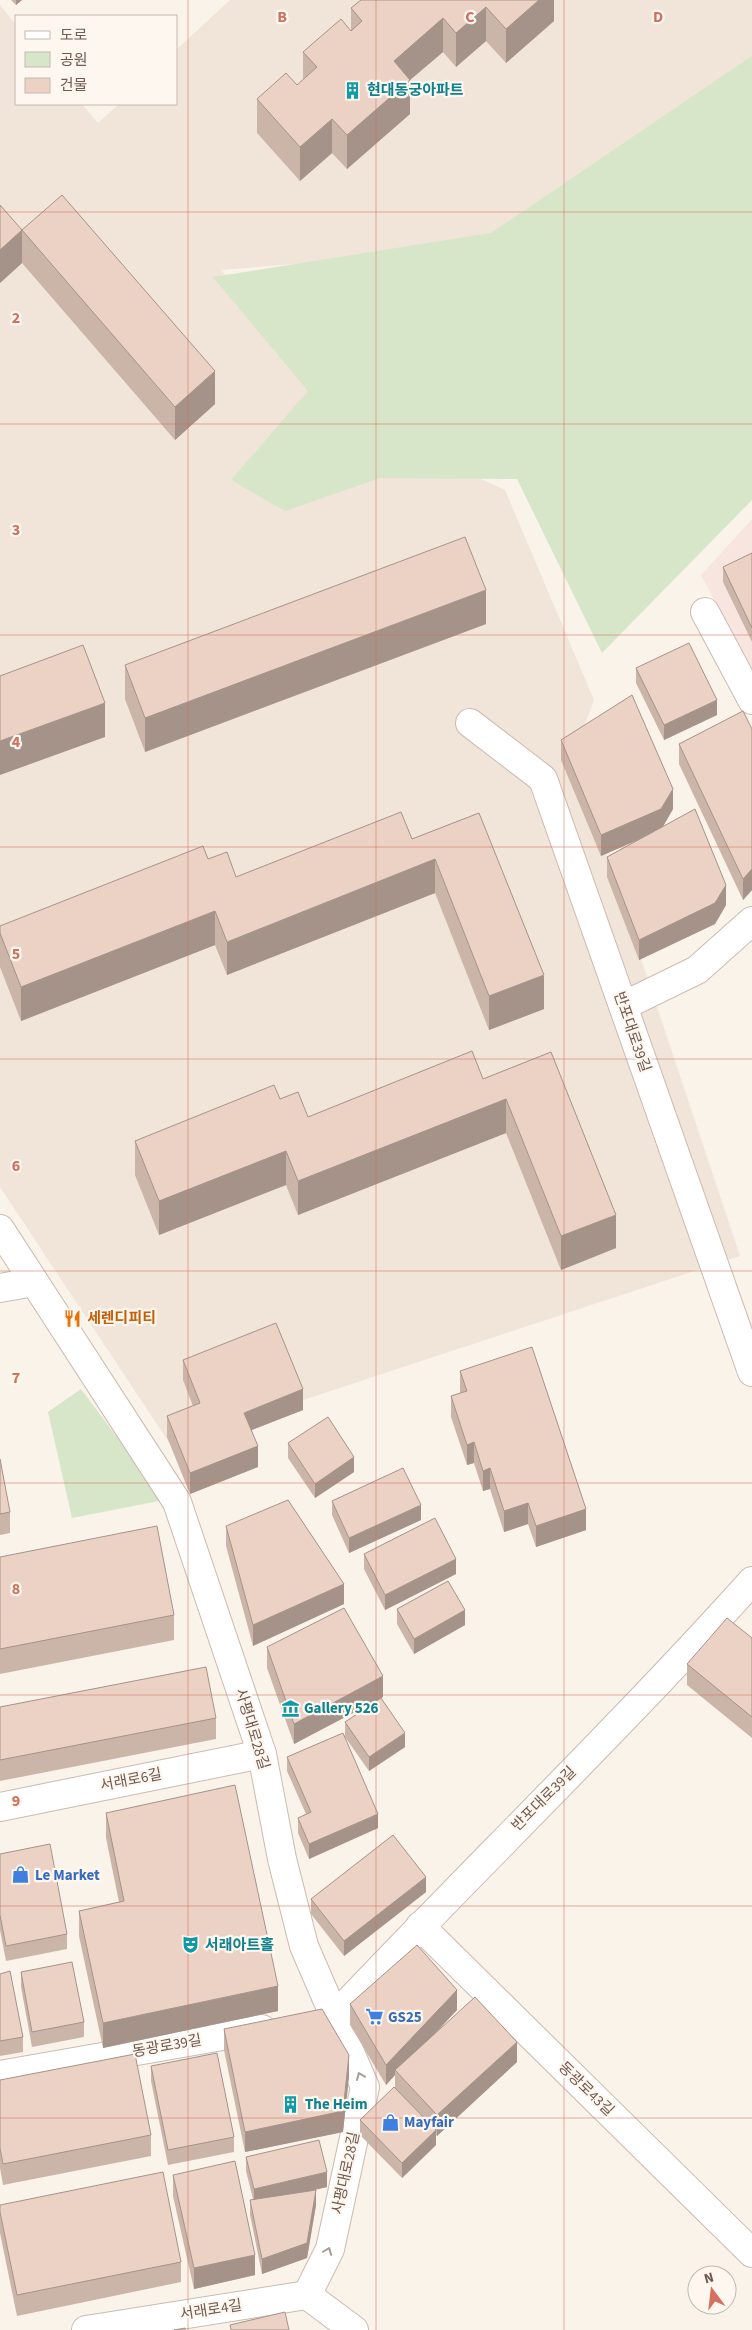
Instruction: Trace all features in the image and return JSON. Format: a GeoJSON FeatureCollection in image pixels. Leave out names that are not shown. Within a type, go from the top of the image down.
{"type":"FeatureCollection","features":[{"type":"Feature","properties":{"kind":"street"},"geometry":{"type":"LineString","coordinates":[[705,612],[752,700]]}},
{"type":"Feature","properties":{"kind":"street","name":"반포대로39길"},"geometry":{"type":"LineString","coordinates":[[470,723],[543,779],[752,1372]]}},
{"type":"Feature","properties":{"kind":"street"},"geometry":{"type":"LineString","coordinates":[[623,1006],[697,970],[752,921]]}},
{"type":"Feature","properties":{"kind":"street","name":"사평대로28길"},"geometry":{"type":"LineString","coordinates":[[0,1229],[177,1502],[262,1754],[282,1859],[304,1946],[365,2087],[330,2249],[307,2295]]}},
{"type":"Feature","properties":{"kind":"street"},"geometry":{"type":"LineString","coordinates":[[0,1288],[34,1282]]}},
{"type":"Feature","properties":{"kind":"street","name":"반포대로39길"},"geometry":{"type":"LineString","coordinates":[[334,2016],[652,1690],[752,1581]]}},
{"type":"Feature","properties":{"kind":"street","name":"서래로6길"},"geometry":{"type":"LineString","coordinates":[[0,1807],[262,1754]]}},
{"type":"Feature","properties":{"kind":"street","name":"동광로43길"},"geometry":{"type":"LineString","coordinates":[[420,1926],[752,2252]]}},
{"type":"Feature","properties":{"kind":"street","name":"동광로39길"},"geometry":{"type":"LineString","coordinates":[[0,2075],[334,2016]]}},
{"type":"Feature","properties":{"kind":"street"},"geometry":{"type":"LineString","coordinates":[[307,2295],[354,2330]]}},
{"type":"Feature","properties":{"kind":"street","name":"서래로4길"},"geometry":{"type":"LineString","coordinates":[[86,2330],[199,2321],[307,2295]]}},
{"type":"Feature","properties":{"kind":"shaded area"},"geometry":{"type":"Polygon","coordinates":[[[230,0],[752,0],[752,76],[516,246],[221,270],[344,418],[505,490],[594,700],[573,755],[740,1256],[170,1444],[0,1187],[0,5],[15,24],[15,105],[83,105],[98,123],[118,105],[178,105],[178,48],[230,0]]]}},
{"type":"Feature","properties":{"kind":"shaded area"},"geometry":{"type":"Polygon","coordinates":[[[752,519],[752,672],[701,575],[752,519]]]}},
{"type":"Feature","properties":{"kind":"green space"},"geometry":{"type":"Polygon","coordinates":[[[752,56],[752,500],[602,653],[517,479],[380,478],[285,511],[231,480],[308,391],[213,277],[491,233],[752,56]]]}},
{"type":"Feature","properties":{"kind":"green space"},"geometry":{"type":"Polygon","coordinates":[[[81,1389],[164,1500],[72,1518],[48,1412],[81,1389]]]}},
{"type":"Feature","properties":{"kind":"building"},"geometry":{"type":"Polygon","coordinates":[[[361,0],[539,0],[506,29],[486,7],[456,33],[443,18],[394,61],[410,80],[347,135],[332,119],[300,147],[257,99],[286,73],[297,85],[317,67],[303,52],[341,19],[351,31],[362,21],[351,8],[361,0]]]}},
{"type":"Feature","properties":{"kind":"building"},"geometry":{"type":"Polygon","coordinates":[[[62,195],[215,371],[175,407],[22,230],[62,195]]]}},
{"type":"Feature","properties":{"kind":"building"},"geometry":{"type":"Polygon","coordinates":[[[0,205],[22,230],[0,250],[0,205]]]}},
{"type":"Feature","properties":{"kind":"building"},"geometry":{"type":"Polygon","coordinates":[[[465,537],[486,590],[145,718],[125,665],[465,537]]]}},
{"type":"Feature","properties":{"kind":"building"},"geometry":{"type":"Polygon","coordinates":[[[752,553],[752,628],[723,567],[752,553]]]}},
{"type":"Feature","properties":{"kind":"building"},"geometry":{"type":"Polygon","coordinates":[[[689,643],[717,700],[664,725],[636,668],[689,643]]]}},
{"type":"Feature","properties":{"kind":"building"},"geometry":{"type":"Polygon","coordinates":[[[83,645],[105,703],[0,741],[0,676],[83,645]]]}},
{"type":"Feature","properties":{"kind":"building"},"geometry":{"type":"Polygon","coordinates":[[[632,695],[673,789],[661,809],[601,835],[561,740],[632,695]]]}},
{"type":"Feature","properties":{"kind":"building"},"geometry":{"type":"Polygon","coordinates":[[[743,711],[752,729],[752,869],[743,879],[679,744],[743,711]]]}},
{"type":"Feature","properties":{"kind":"building"},"geometry":{"type":"Polygon","coordinates":[[[695,809],[726,885],[715,903],[639,940],[607,857],[695,809]]]}},
{"type":"Feature","properties":{"kind":"building"},"geometry":{"type":"Polygon","coordinates":[[[401,812],[412,839],[479,813],[544,975],[489,996],[435,859],[227,942],[215,911],[21,987],[0,933],[0,926],[203,846],[208,859],[227,852],[236,877],[401,812]]]}},
{"type":"Feature","properties":{"kind":"building"},"geometry":{"type":"Polygon","coordinates":[[[472,1051],[483,1079],[551,1052],[616,1215],[561,1236],[506,1099],[298,1181],[286,1151],[159,1201],[135,1141],[274,1085],[280,1099],[298,1092],[308,1117],[472,1051]]]}},
{"type":"Feature","properties":{"kind":"building"},"geometry":{"type":"Polygon","coordinates":[[[276,1323],[303,1389],[244,1413],[258,1446],[190,1473],[167,1416],[200,1403],[183,1360],[276,1323]]]}},
{"type":"Feature","properties":{"kind":"building"},"geometry":{"type":"Polygon","coordinates":[[[532,1347],[586,1509],[536,1526],[528,1503],[504,1511],[490,1468],[483,1471],[474,1442],[467,1445],[451,1396],[467,1391],[460,1371],[532,1347]]]}},
{"type":"Feature","properties":{"kind":"building"},"geometry":{"type":"Polygon","coordinates":[[[328,1417],[354,1457],[315,1484],[288,1443],[328,1417]]]}},
{"type":"Feature","properties":{"kind":"building"},"geometry":{"type":"Polygon","coordinates":[[[0,1459],[10,1512],[0,1514],[0,1459]]]}},
{"type":"Feature","properties":{"kind":"building"},"geometry":{"type":"Polygon","coordinates":[[[403,1468],[421,1505],[349,1538],[332,1501],[403,1468]]]}},
{"type":"Feature","properties":{"kind":"building"},"geometry":{"type":"Polygon","coordinates":[[[288,1500],[344,1584],[253,1625],[226,1526],[288,1500]]]}},
{"type":"Feature","properties":{"kind":"building"},"geometry":{"type":"Polygon","coordinates":[[[435,1518],[456,1559],[385,1595],[364,1554],[435,1518]]]}},
{"type":"Feature","properties":{"kind":"building"},"geometry":{"type":"Polygon","coordinates":[[[157,1526],[174,1615],[0,1649],[0,1557],[157,1526]]]}},
{"type":"Feature","properties":{"kind":"building"},"geometry":{"type":"Polygon","coordinates":[[[448,1581],[465,1610],[414,1639],[397,1609],[448,1581]]]}},
{"type":"Feature","properties":{"kind":"building"},"geometry":{"type":"Polygon","coordinates":[[[344,1608],[383,1676],[294,1724],[267,1647],[344,1608]]]}},
{"type":"Feature","properties":{"kind":"building"},"geometry":{"type":"Polygon","coordinates":[[[727,1618],[752,1638],[752,1717],[687,1664],[727,1618]]]}},
{"type":"Feature","properties":{"kind":"building"},"geometry":{"type":"Polygon","coordinates":[[[206,1667],[216,1718],[0,1760],[0,1707],[206,1667]]]}},
{"type":"Feature","properties":{"kind":"building"},"geometry":{"type":"Polygon","coordinates":[[[381,1698],[405,1733],[369,1757],[345,1722],[381,1698]]]}},
{"type":"Feature","properties":{"kind":"building"},"geometry":{"type":"Polygon","coordinates":[[[343,1733],[378,1814],[309,1844],[298,1818],[311,1812],[287,1757],[343,1733]]]}},
{"type":"Feature","properties":{"kind":"building"},"geometry":{"type":"Polygon","coordinates":[[[235,1785],[278,1986],[103,2023],[79,1911],[124,1901],[106,1813],[235,1785]]]}},
{"type":"Feature","properties":{"kind":"building"},"geometry":{"type":"Polygon","coordinates":[[[393,1835],[426,1877],[344,1941],[311,1899],[393,1835]]]}},
{"type":"Feature","properties":{"kind":"building"},"geometry":{"type":"Polygon","coordinates":[[[50,1844],[67,1934],[6,1946],[0,1915],[0,1854],[50,1844]]]}},
{"type":"Feature","properties":{"kind":"building"},"geometry":{"type":"Polygon","coordinates":[[[417,1945],[457,1990],[386,2065],[350,2004],[417,1945]]]}},
{"type":"Feature","properties":{"kind":"building"},"geometry":{"type":"Polygon","coordinates":[[[72,1962],[84,2022],[32,2032],[21,1972],[72,1962]]]}},
{"type":"Feature","properties":{"kind":"building"},"geometry":{"type":"Polygon","coordinates":[[[10,1971],[23,2037],[0,2041],[0,1974],[10,1971]]]}},
{"type":"Feature","properties":{"kind":"building"},"geometry":{"type":"Polygon","coordinates":[[[475,1997],[517,2042],[437,2115],[395,2070],[475,1997]]]}},
{"type":"Feature","properties":{"kind":"building","name":"The Heim"},"geometry":{"type":"Polygon","coordinates":[[[322,2009],[349,2055],[343,2111],[245,2132],[224,2029],[322,2009]]]}},
{"type":"Feature","properties":{"kind":"building"},"geometry":{"type":"Polygon","coordinates":[[[217,2053],[234,2137],[168,2150],[151,2066],[217,2053]]]}},
{"type":"Feature","properties":{"kind":"building"},"geometry":{"type":"Polygon","coordinates":[[[135,2054],[151,2135],[3,2164],[0,2148],[0,2080],[135,2054]]]}},
{"type":"Feature","properties":{"kind":"building"},"geometry":{"type":"Polygon","coordinates":[[[394,2087],[436,2130],[402,2163],[360,2120],[394,2087]]]}},
{"type":"Feature","properties":{"kind":"building"},"geometry":{"type":"Polygon","coordinates":[[[319,2140],[327,2172],[254,2189],[246,2157],[319,2140]]]}},
{"type":"Feature","properties":{"kind":"building"},"geometry":{"type":"Polygon","coordinates":[[[235,2161],[255,2255],[194,2268],[173,2175],[235,2161]]]}},
{"type":"Feature","properties":{"kind":"building"},"geometry":{"type":"Polygon","coordinates":[[[163,2172],[181,2262],[17,2295],[0,2205],[163,2172]]]}},
{"type":"Feature","properties":{"kind":"building"},"geometry":{"type":"Polygon","coordinates":[[[316,2190],[307,2243],[262,2259],[250,2200],[316,2190]]]}},
{"type":"Feature","properties":{"kind":"building"},"geometry":{"type":"Polygon","coordinates":[[[285,2312],[289,2330],[231,2330],[230,2325],[285,2312]]]}},
{"type":"Feature","properties":{"kind":"place","name":"현대동궁아파트"},"geometry":{"type":"Point","coordinates":[353,90]}},
{"type":"Feature","properties":{"kind":"place","name":"세렌디피티"},"geometry":{"type":"Point","coordinates":[73,1318]}},
{"type":"Feature","properties":{"kind":"place","name":"Gallery 526"},"geometry":{"type":"Point","coordinates":[290,1708]}},
{"type":"Feature","properties":{"kind":"place","name":"Le Market"},"geometry":{"type":"Point","coordinates":[21,1875]}},
{"type":"Feature","properties":{"kind":"place","name":"서래아트홀"},"geometry":{"type":"Point","coordinates":[191,1945]}},
{"type":"Feature","properties":{"kind":"place","name":"GS25"},"geometry":{"type":"Point","coordinates":[374,2017]}},
{"type":"Feature","properties":{"kind":"place","name":"The Heim"},"geometry":{"type":"Point","coordinates":[291,2104]}},
{"type":"Feature","properties":{"kind":"place","name":"Mayfair"},"geometry":{"type":"Point","coordinates":[390,2122]}}]}
